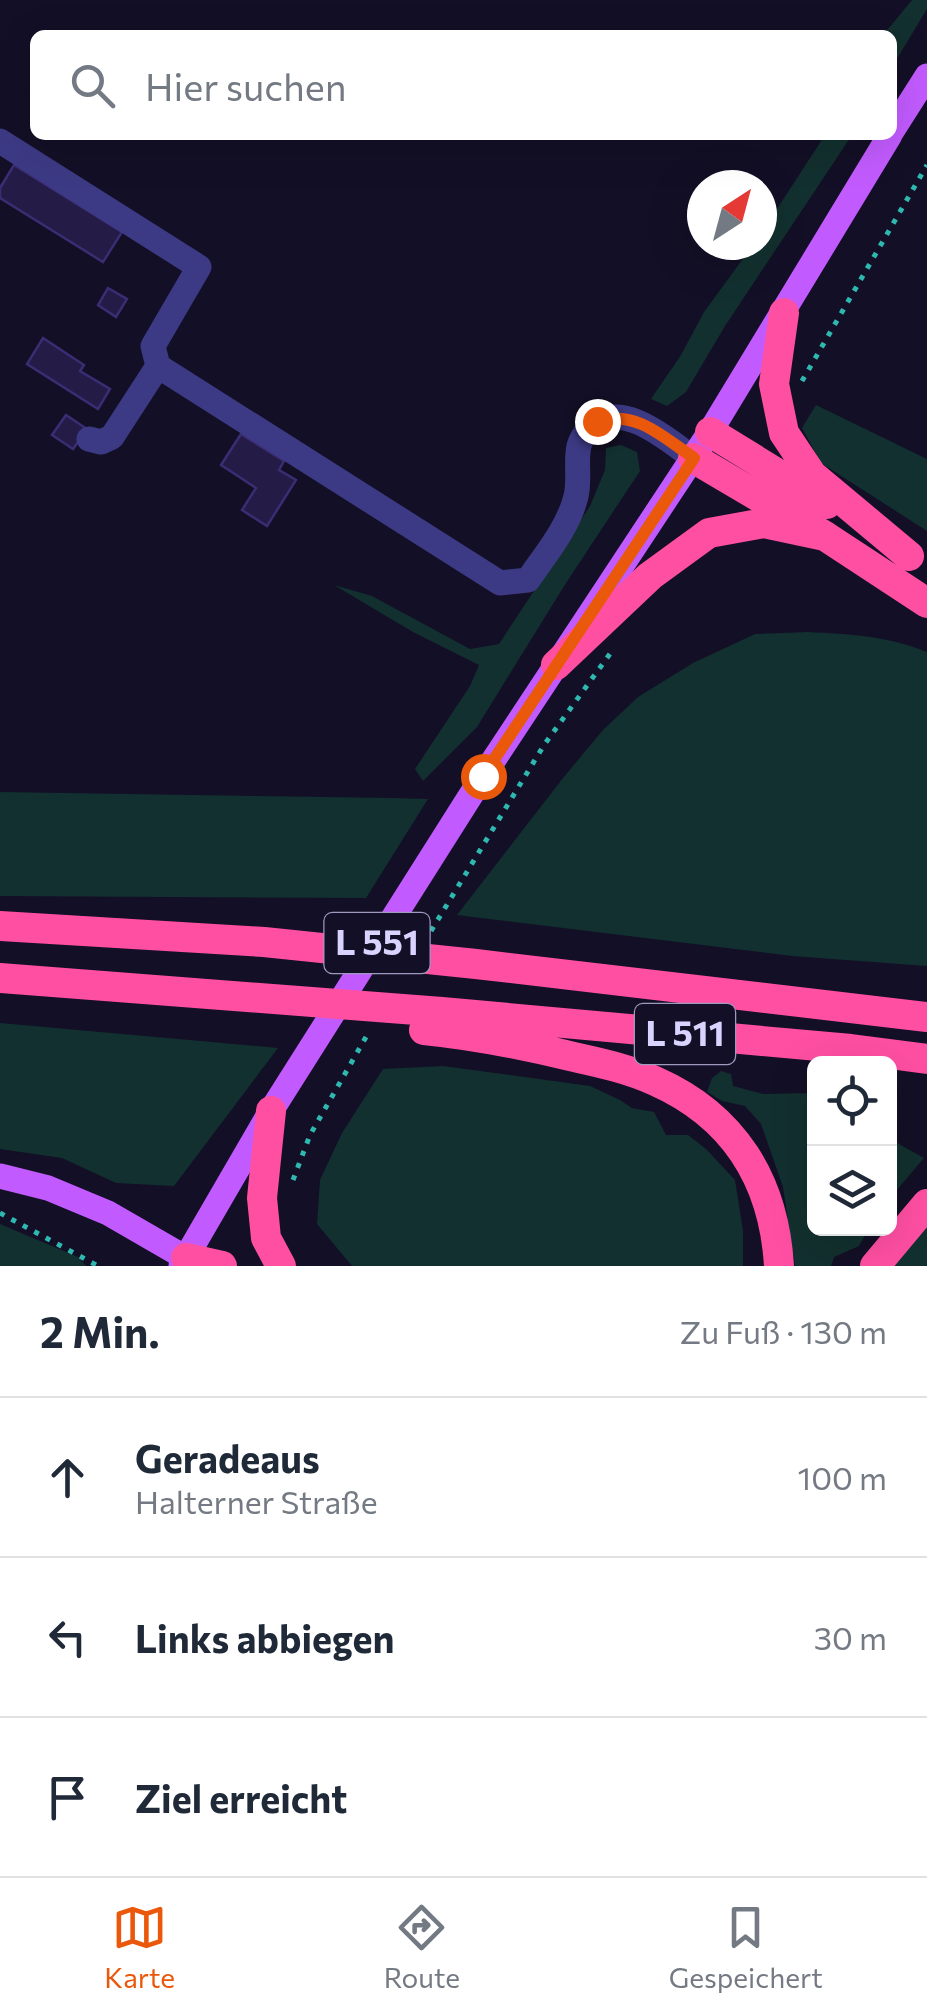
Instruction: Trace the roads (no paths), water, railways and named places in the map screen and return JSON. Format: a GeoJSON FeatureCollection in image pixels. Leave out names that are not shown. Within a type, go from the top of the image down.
{"type":"FeatureCollection","features":[{"type":"Feature","properties":{"kind":"highway"},"geometry":{"type":"LineString","coordinates":[[784,313],[774,384],[784,433],[812,475],[918,561]]}},
{"type":"Feature","properties":{"kind":"highway"},"geometry":{"type":"LineString","coordinates":[[702,445],[918,561]]}},
{"type":"Feature","properties":{"kind":"highway"},"geometry":{"type":"LineString","coordinates":[[702,445],[825,536],[927,603]]}},
{"type":"Feature","properties":{"kind":"highway"},"geometry":{"type":"LineString","coordinates":[[556,664],[650,576],[710,533],[764,523],[825,536]]}},
{"type":"Feature","properties":{"kind":"highway","name":"L 511"},"geometry":{"type":"LineString","coordinates":[[0,926],[264,942],[927,1017]]}},
{"type":"Feature","properties":{"kind":"highway"},"geometry":{"type":"LineString","coordinates":[[0,978],[439,1022]]}},
{"type":"Feature","properties":{"kind":"highway"},"geometry":{"type":"LineString","coordinates":[[858,1008],[927,996]]}},
{"type":"Feature","properties":{"kind":"highway","name":"L 511"},"geometry":{"type":"LineString","coordinates":[[439,1022],[851,1049],[927,1059]]}},
{"type":"Feature","properties":{"kind":"highway","name":"L 511"},"geometry":{"type":"LineString","coordinates":[[439,1022],[609,1065],[654,1080],[697,1104],[731,1133],[752,1163],[769,1200],[779,1266]]}},
{"type":"Feature","properties":{"kind":"highway"},"geometry":{"type":"LineString","coordinates":[[272,1111],[262,1198],[266,1238],[281,1266]]}},
{"type":"Feature","properties":{"kind":"highway"},"geometry":{"type":"LineString","coordinates":[[875,1266],[927,1204]]}},
{"type":"Feature","properties":{"kind":"highway"},"geometry":{"type":"LineString","coordinates":[[186,1263],[222,1266]]}},
{"type":"Feature","properties":{"kind":"main road","name":"L 551"},"geometry":{"type":"LineString","coordinates":[[897,124],[927,76]]}},
{"type":"Feature","properties":{"kind":"main road","name":"L 551"},"geometry":{"type":"LineString","coordinates":[[186,1263],[272,1111],[556,664],[702,445],[887,140]]}},
{"type":"Feature","properties":{"kind":"main road"},"geometry":{"type":"LineString","coordinates":[[0,1176],[48,1188],[108,1212],[186,1263]]}},
{"type":"Feature","properties":{"kind":"lane"},"geometry":{"type":"LineString","coordinates":[[0,141],[199,267],[153,346],[158,366],[500,584],[528,580],[563,528],[576,500],[578,448],[584,433],[597,421],[614,416],[637,420],[702,445]]}},
{"type":"Feature","properties":{"kind":"lane"},"geometry":{"type":"LineString","coordinates":[[89,439],[101,442],[112,437],[158,366]]}}]}
